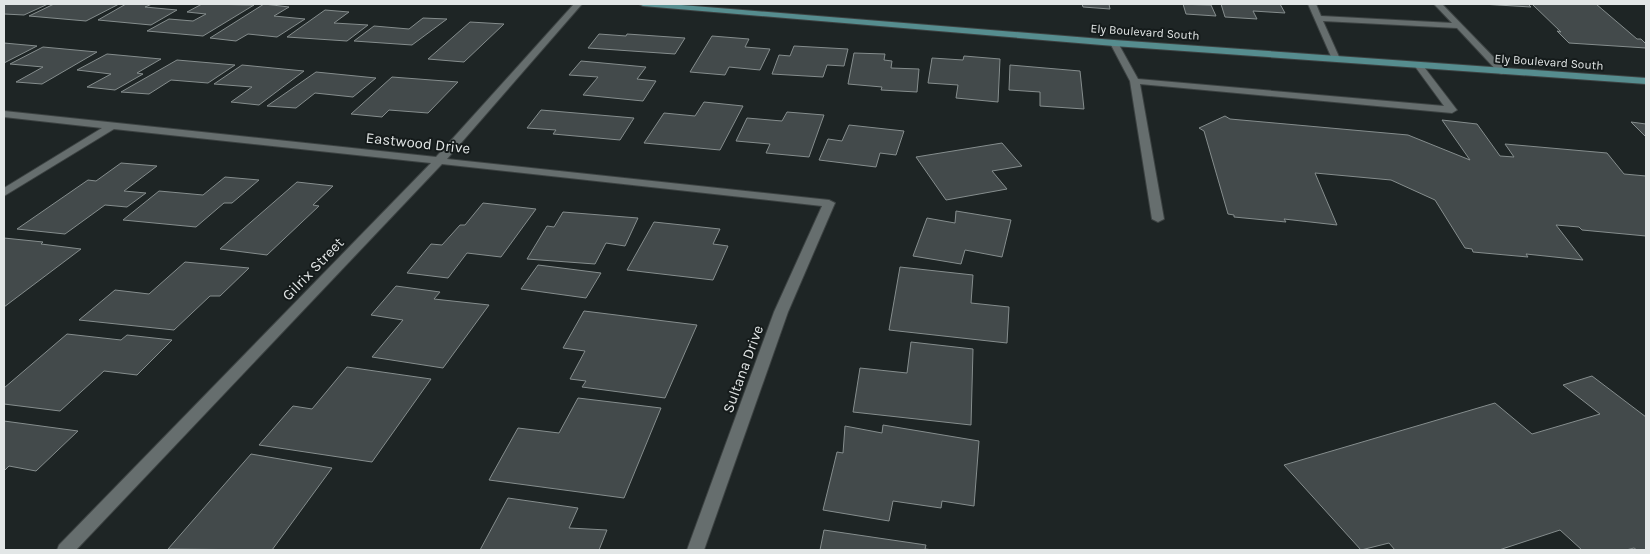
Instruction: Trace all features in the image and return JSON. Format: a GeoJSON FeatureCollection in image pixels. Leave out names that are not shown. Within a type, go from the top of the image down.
{"type":"FeatureCollection","features":[{"type":"Feature","properties":{"kind":"main road","name":"Ely Boulevard South"},"geometry":{"type":"LineString","coordinates":[[643,4],[1114,43],[1646,81]]}},
{"type":"Feature","properties":{"kind":"street","name":"Gilrix Street"},"geometry":{"type":"LineString","coordinates":[[65,550],[438,161],[578,4]]}},
{"type":"Feature","properties":{"kind":"street"},"geometry":{"type":"LineString","coordinates":[[1312,4],[1336,59]]}},
{"type":"Feature","properties":{"kind":"street"},"geometry":{"type":"LineString","coordinates":[[1438,4],[1502,71]]}},
{"type":"Feature","properties":{"kind":"street"},"geometry":{"type":"LineString","coordinates":[[1318,18],[1459,26]]}},
{"type":"Feature","properties":{"kind":"street"},"geometry":{"type":"LineString","coordinates":[[1114,43],[1135,81],[1158,219]]}},
{"type":"Feature","properties":{"kind":"street"},"geometry":{"type":"LineString","coordinates":[[1135,81],[1452,110],[1418,65]]}},
{"type":"Feature","properties":{"kind":"street","name":"Eastwood Drive"},"geometry":{"type":"LineString","coordinates":[[4,114],[829,203]]}},
{"type":"Feature","properties":{"kind":"street"},"geometry":{"type":"LineString","coordinates":[[4,193],[112,126]]}},
{"type":"Feature","properties":{"kind":"street","name":"Sultana Drive"},"geometry":{"type":"LineString","coordinates":[[696,550],[781,312],[829,203]]}},
{"type":"Feature","properties":{"kind":"building"},"geometry":{"type":"Polygon","coordinates":[[[4,4],[48,4],[24,15],[4,14],[4,4]]]}},
{"type":"Feature","properties":{"kind":"building"},"geometry":{"type":"Polygon","coordinates":[[[54,4],[119,4],[86,21],[29,16],[54,4]]]}},
{"type":"Feature","properties":{"kind":"building"},"geometry":{"type":"Polygon","coordinates":[[[126,4],[152,4],[145,7],[177,10],[151,25],[98,20],[126,4]]]}},
{"type":"Feature","properties":{"kind":"building"},"geometry":{"type":"Polygon","coordinates":[[[202,4],[254,5],[203,36],[147,31],[169,19],[193,21],[206,14],[187,12],[202,4]]]}},
{"type":"Feature","properties":{"kind":"building"},"geometry":{"type":"Polygon","coordinates":[[[264,4],[289,7],[274,16],[305,19],[277,37],[248,34],[236,41],[210,38],[264,4]]]}},
{"type":"Feature","properties":{"kind":"building"},"geometry":{"type":"Polygon","coordinates":[[[1082,4],[1109,4],[1110,9],[1083,7],[1082,4]]]}},
{"type":"Feature","properties":{"kind":"building"},"geometry":{"type":"Polygon","coordinates":[[[1183,4],[1211,5],[1216,16],[1186,14],[1183,4]]]}},
{"type":"Feature","properties":{"kind":"building"},"geometry":{"type":"Polygon","coordinates":[[[1221,4],[1280,4],[1285,13],[1253,11],[1257,19],[1225,17],[1221,4]]]}},
{"type":"Feature","properties":{"kind":"building"},"geometry":{"type":"Polygon","coordinates":[[[1481,4],[1528,4],[1531,7],[1481,4]]]}},
{"type":"Feature","properties":{"kind":"building"},"geometry":{"type":"Polygon","coordinates":[[[1532,4],[1596,4],[1637,39],[1641,39],[1646,44],[1646,48],[1569,43],[1557,31],[1561,32],[1532,4]]]}},
{"type":"Feature","properties":{"kind":"building"},"geometry":{"type":"Polygon","coordinates":[[[325,10],[349,12],[334,23],[368,25],[347,41],[287,37],[325,10]]]}},
{"type":"Feature","properties":{"kind":"building"},"geometry":{"type":"Polygon","coordinates":[[[423,18],[447,19],[412,45],[354,41],[374,26],[409,29],[423,18]]]}},
{"type":"Feature","properties":{"kind":"building"},"geometry":{"type":"Polygon","coordinates":[[[470,22],[504,24],[464,62],[428,59],[470,22]]]}},
{"type":"Feature","properties":{"kind":"building"},"geometry":{"type":"Polygon","coordinates":[[[599,34],[685,38],[675,54],[588,48],[599,34]]]}},
{"type":"Feature","properties":{"kind":"building"},"geometry":{"type":"Polygon","coordinates":[[[712,36],[749,39],[745,47],[770,49],[760,70],[729,67],[725,75],[690,72],[712,36]]]}},
{"type":"Feature","properties":{"kind":"building"},"geometry":{"type":"Polygon","coordinates":[[[4,43],[37,46],[4,63],[4,43]]]}},
{"type":"Feature","properties":{"kind":"building"},"geometry":{"type":"Polygon","coordinates":[[[794,46],[848,49],[844,66],[827,65],[823,77],[772,74],[779,55],[790,56],[794,46]]]}},
{"type":"Feature","properties":{"kind":"building"},"geometry":{"type":"Polygon","coordinates":[[[43,47],[97,52],[42,84],[16,82],[43,67],[10,64],[43,47]]]}},
{"type":"Feature","properties":{"kind":"building"},"geometry":{"type":"Polygon","coordinates":[[[854,53],[885,54],[884,60],[892,61],[891,68],[919,69],[917,92],[881,90],[882,87],[848,84],[854,53]]]}},
{"type":"Feature","properties":{"kind":"building"},"geometry":{"type":"Polygon","coordinates":[[[107,54],[161,59],[137,73],[143,74],[115,90],[87,87],[111,74],[77,70],[107,54]]]}},
{"type":"Feature","properties":{"kind":"building"},"geometry":{"type":"Polygon","coordinates":[[[964,56],[1000,59],[998,102],[956,98],[958,85],[928,83],[932,58],[963,60],[964,56]]]}},
{"type":"Feature","properties":{"kind":"building"},"geometry":{"type":"Polygon","coordinates":[[[177,60],[235,65],[208,83],[171,80],[149,94],[121,92],[177,60]]]}},
{"type":"Feature","properties":{"kind":"building"},"geometry":{"type":"Polygon","coordinates":[[[581,61],[646,67],[637,79],[656,81],[643,101],[583,95],[598,77],[569,75],[581,61]]]}},
{"type":"Feature","properties":{"kind":"building"},"geometry":{"type":"Polygon","coordinates":[[[242,65],[304,71],[259,105],[231,102],[252,87],[214,84],[242,65]]]}},
{"type":"Feature","properties":{"kind":"building"},"geometry":{"type":"Polygon","coordinates":[[[1010,65],[1080,71],[1084,109],[1040,106],[1040,92],[1009,90],[1010,65]]]}},
{"type":"Feature","properties":{"kind":"building"},"geometry":{"type":"Polygon","coordinates":[[[316,72],[376,78],[353,97],[315,93],[296,108],[267,106],[316,72]]]}},
{"type":"Feature","properties":{"kind":"building"},"geometry":{"type":"Polygon","coordinates":[[[392,77],[458,82],[428,113],[389,110],[382,117],[351,114],[392,77]]]}},
{"type":"Feature","properties":{"kind":"building"},"geometry":{"type":"Polygon","coordinates":[[[704,102],[743,106],[720,150],[644,143],[664,113],[695,116],[704,102]]]}},
{"type":"Feature","properties":{"kind":"building"},"geometry":{"type":"Polygon","coordinates":[[[541,110],[634,118],[620,140],[553,134],[556,130],[527,128],[541,110]]]}},
{"type":"Feature","properties":{"kind":"building"},"geometry":{"type":"Polygon","coordinates":[[[787,112],[824,115],[809,157],[766,153],[770,144],[736,141],[747,118],[782,121],[787,112]]]}},
{"type":"Feature","properties":{"kind":"building"},"geometry":{"type":"Polygon","coordinates":[[[1225,116],[1230,119],[1408,135],[1470,160],[1442,120],[1477,124],[1500,156],[1514,157],[1505,144],[1607,153],[1624,174],[1646,176],[1646,236],[1582,230],[1579,227],[1556,225],[1583,260],[1526,254],[1528,257],[1473,252],[1472,249],[1465,248],[1435,200],[1391,180],[1315,173],[1337,225],[1284,219],[1286,222],[1234,217],[1234,215],[1228,214],[1204,131],[1199,128],[1225,116]]]}},
{"type":"Feature","properties":{"kind":"building"},"geometry":{"type":"Polygon","coordinates":[[[1631,122],[1646,124],[1646,137],[1631,122]]]}},
{"type":"Feature","properties":{"kind":"building"},"geometry":{"type":"Polygon","coordinates":[[[849,125],[904,131],[896,155],[880,153],[876,167],[819,160],[828,139],[842,141],[849,125]]]}},
{"type":"Feature","properties":{"kind":"building"},"geometry":{"type":"Polygon","coordinates":[[[1002,143],[1022,166],[992,171],[1007,189],[946,200],[916,157],[1002,143]]]}},
{"type":"Feature","properties":{"kind":"building"},"geometry":{"type":"Polygon","coordinates":[[[121,163],[157,166],[124,191],[146,193],[127,207],[105,205],[65,234],[17,229],[88,180],[96,181],[121,163]]]}},
{"type":"Feature","properties":{"kind":"building"},"geometry":{"type":"Polygon","coordinates":[[[225,177],[259,180],[232,203],[224,203],[196,227],[123,220],[159,191],[203,195],[225,177]]]}},
{"type":"Feature","properties":{"kind":"building"},"geometry":{"type":"Polygon","coordinates":[[[297,182],[333,186],[313,205],[319,206],[267,255],[220,249],[297,182]]]}},
{"type":"Feature","properties":{"kind":"building"},"geometry":{"type":"Polygon","coordinates":[[[483,203],[536,209],[501,257],[467,253],[448,278],[407,273],[431,244],[442,245],[460,225],[465,225],[483,203]]]}},
{"type":"Feature","properties":{"kind":"building"},"geometry":{"type":"Polygon","coordinates":[[[956,211],[1011,220],[1002,257],[965,250],[961,264],[913,256],[927,218],[955,223],[956,211]]]}},
{"type":"Feature","properties":{"kind":"building"},"geometry":{"type":"Polygon","coordinates":[[[563,212],[638,218],[625,246],[606,243],[595,264],[527,259],[547,226],[554,227],[563,212]]]}},
{"type":"Feature","properties":{"kind":"building"},"geometry":{"type":"Polygon","coordinates":[[[654,222],[720,229],[713,244],[728,246],[713,280],[627,270],[654,222]]]}},
{"type":"Feature","properties":{"kind":"building"},"geometry":{"type":"Polygon","coordinates":[[[4,238],[43,242],[41,244],[81,249],[4,307],[4,238]]]}},
{"type":"Feature","properties":{"kind":"building"},"geometry":{"type":"Polygon","coordinates":[[[185,262],[249,268],[220,296],[210,296],[174,330],[79,320],[115,290],[149,294],[185,262]]]}},
{"type":"Feature","properties":{"kind":"building"},"geometry":{"type":"Polygon","coordinates":[[[538,265],[601,273],[586,298],[521,289],[538,265]]]}},
{"type":"Feature","properties":{"kind":"building"},"geometry":{"type":"Polygon","coordinates":[[[900,267],[973,275],[971,303],[1009,307],[1007,343],[889,330],[900,267]]]}},
{"type":"Feature","properties":{"kind":"building"},"geometry":{"type":"Polygon","coordinates":[[[396,286],[440,292],[434,299],[489,305],[443,368],[372,357],[403,320],[371,315],[396,286]]]}},
{"type":"Feature","properties":{"kind":"building"},"geometry":{"type":"Polygon","coordinates":[[[584,311],[697,325],[665,398],[582,387],[586,381],[570,379],[585,351],[563,348],[584,311]]]}},
{"type":"Feature","properties":{"kind":"building"},"geometry":{"type":"Polygon","coordinates":[[[67,334],[121,340],[127,335],[172,340],[137,375],[104,371],[60,411],[4,404],[4,388],[67,334]]]}},
{"type":"Feature","properties":{"kind":"building"},"geometry":{"type":"Polygon","coordinates":[[[911,342],[973,349],[971,425],[853,412],[860,368],[907,373],[911,342]]]}},
{"type":"Feature","properties":{"kind":"building"},"geometry":{"type":"Polygon","coordinates":[[[347,367],[431,379],[372,462],[259,445],[293,406],[312,409],[347,367]]]}},
{"type":"Feature","properties":{"kind":"building"},"geometry":{"type":"Polygon","coordinates":[[[1592,376],[1646,417],[1646,550],[1634,548],[1626,550],[1582,550],[1560,530],[1499,550],[1395,550],[1389,543],[1361,550],[1284,465],[1495,403],[1532,434],[1600,414],[1563,385],[1592,376]]]}},
{"type":"Feature","properties":{"kind":"building"},"geometry":{"type":"Polygon","coordinates":[[[578,398],[661,408],[624,498],[489,480],[518,428],[559,433],[578,398]]]}},
{"type":"Feature","properties":{"kind":"building"},"geometry":{"type":"Polygon","coordinates":[[[4,421],[78,431],[36,471],[9,466],[4,471],[4,421]]]}},
{"type":"Feature","properties":{"kind":"building"},"geometry":{"type":"Polygon","coordinates":[[[883,425],[979,441],[974,506],[942,501],[941,508],[893,501],[889,521],[823,510],[837,452],[843,453],[845,426],[882,433],[883,425]]]}},
{"type":"Feature","properties":{"kind":"building"},"geometry":{"type":"Polygon","coordinates":[[[251,454],[332,468],[272,550],[168,549],[251,454]]]}},
{"type":"Feature","properties":{"kind":"building"},"geometry":{"type":"Polygon","coordinates":[[[508,498],[578,508],[569,528],[607,530],[599,550],[480,550],[508,498]]]}},
{"type":"Feature","properties":{"kind":"building"},"geometry":{"type":"Polygon","coordinates":[[[824,530],[926,545],[925,549],[934,550],[820,550],[824,530]]]}}]}
